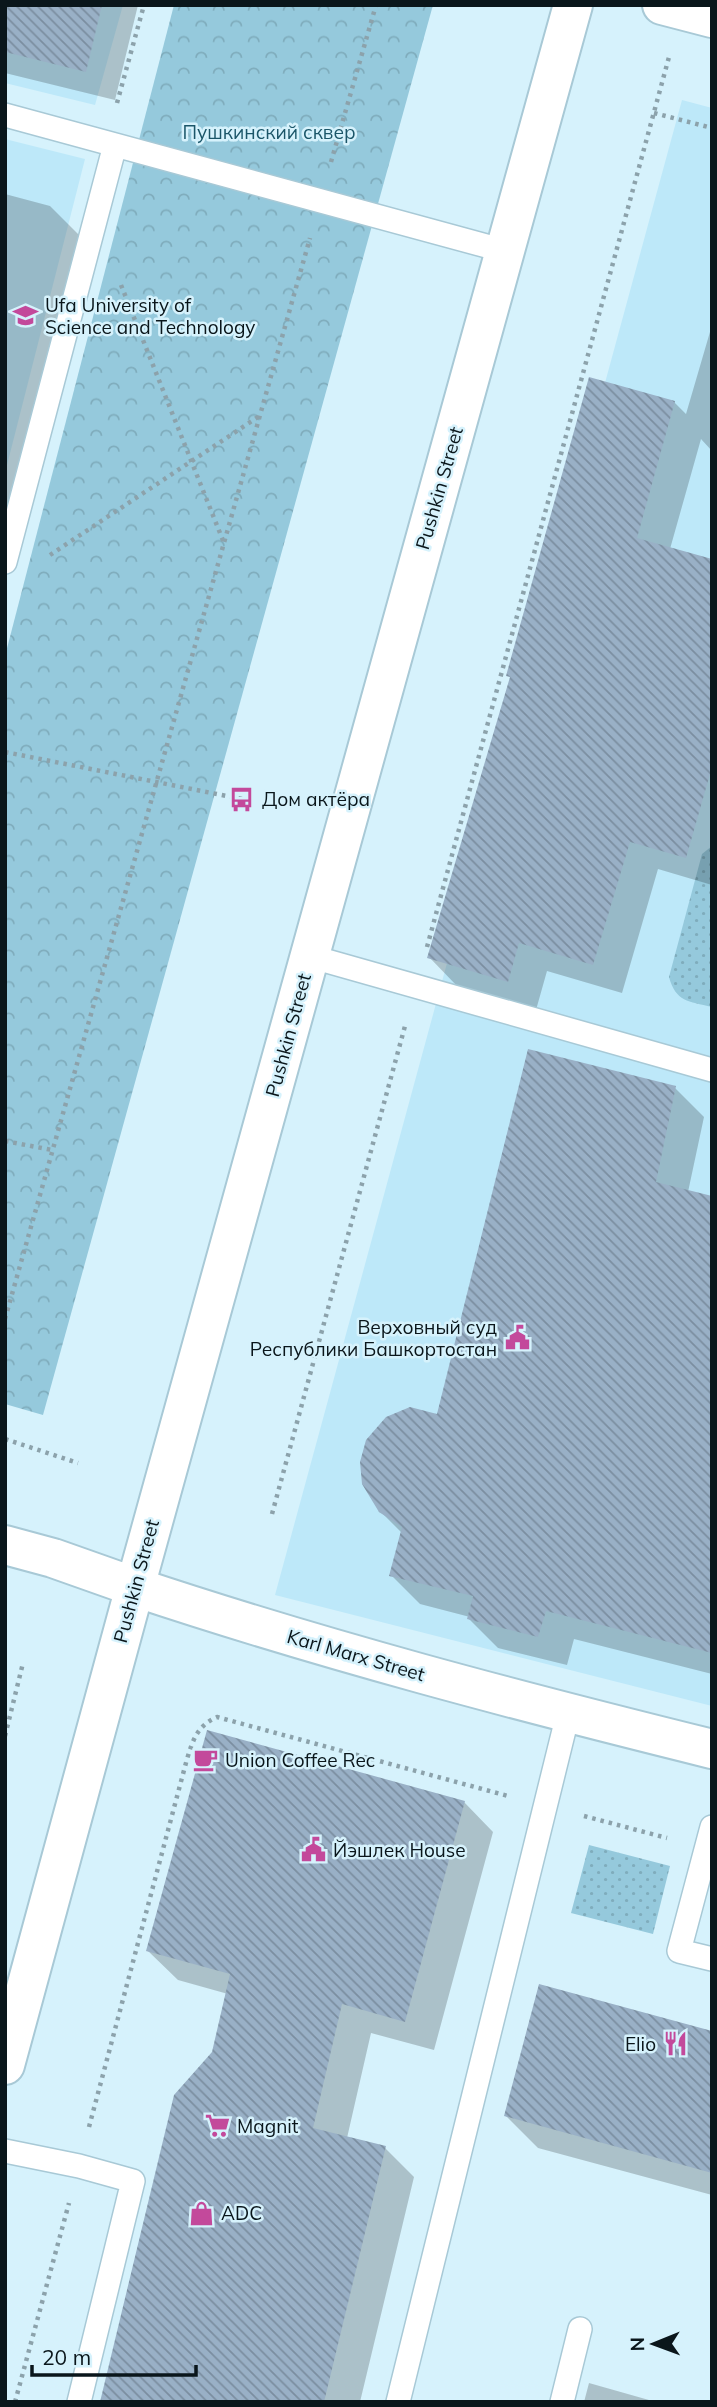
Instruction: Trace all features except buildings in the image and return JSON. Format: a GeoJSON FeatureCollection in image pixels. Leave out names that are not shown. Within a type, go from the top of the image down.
{"type":"FeatureCollection","features":[{"type":"Feature","properties":{"kind":"main road","name":"Pushkin Street"},"geometry":{"type":"LineString","coordinates":[[5,2065],[573,5]]}},
{"type":"Feature","properties":{"kind":"main road","name":"Karl Marx Street"},"geometry":{"type":"LineString","coordinates":[[5,1545],[52,1558],[245,1624],[568,1714],[712,1749]]}},
{"type":"Feature","properties":{"kind":"lane"},"geometry":{"type":"LineString","coordinates":[[5,115],[505,251]]}},
{"type":"Feature","properties":{"kind":"lane"},"geometry":{"type":"LineString","coordinates":[[5,562],[115,145]]}},
{"type":"Feature","properties":{"kind":"lane"},"geometry":{"type":"LineString","coordinates":[[309,956],[712,1070]]}},
{"type":"Feature","properties":{"kind":"lane"},"geometry":{"type":"LineString","coordinates":[[398,2402],[568,1714]]}},
{"type":"Feature","properties":{"kind":"lane"},"geometry":{"type":"LineString","coordinates":[[709,1838],[679,1951],[712,1959]]}},
{"type":"Feature","properties":{"kind":"lane"},"geometry":{"type":"LineString","coordinates":[[5,2151],[79,2166],[133,2181],[79,2402]]}},
{"type":"Feature","properties":{"kind":"lane"},"geometry":{"type":"LineString","coordinates":[[562,2402],[580,2329]]}},
{"type":"Feature","properties":{"kind":"path"},"geometry":{"type":"LineString","coordinates":[[117,104],[144,5]]}},
{"type":"Feature","properties":{"kind":"path"},"geometry":{"type":"LineString","coordinates":[[5,1319],[376,5]]}},
{"type":"Feature","properties":{"kind":"path"},"geometry":{"type":"LineString","coordinates":[[272,1514],[654,113],[685,11]]}},
{"type":"Feature","properties":{"kind":"path"},"geometry":{"type":"LineString","coordinates":[[654,113],[712,128]]}},
{"type":"Feature","properties":{"kind":"path"},"geometry":{"type":"LineString","coordinates":[[95,219],[224,543]]}},
{"type":"Feature","properties":{"kind":"path"},"geometry":{"type":"LineString","coordinates":[[40,562],[261,415]]}},
{"type":"Feature","properties":{"kind":"path"},"geometry":{"type":"LineString","coordinates":[[5,752],[242,799]]}},
{"type":"Feature","properties":{"kind":"path"},"geometry":{"type":"LineString","coordinates":[[5,1141],[53,1150]]}},
{"type":"Feature","properties":{"kind":"path"},"geometry":{"type":"LineString","coordinates":[[5,1439],[78,1463]]}},
{"type":"Feature","properties":{"kind":"path"},"geometry":{"type":"LineString","coordinates":[[5,1736],[23,1663]]}},
{"type":"Feature","properties":{"kind":"path"},"geometry":{"type":"LineString","coordinates":[[15,2402],[187,1759],[195,1734],[209,1721],[217,1717],[547,1806],[709,1838]]}},
{"type":"Feature","properties":{"kind":"shaded area"},"geometry":{"type":"Polygon","coordinates":[[[5,5],[123,5],[95,105],[5,83],[5,5]]]}},
{"type":"Feature","properties":{"kind":"shaded area"},"geometry":{"type":"Polygon","coordinates":[[[682,100],[712,108],[712,1706],[275,1595],[682,100]]]}},
{"type":"Feature","properties":{"kind":"shaded area","name":"Ufa University of Science and Technology"},"geometry":{"type":"Polygon","coordinates":[[[5,139],[85,159],[5,473],[5,139]]]}},
{"type":"Feature","properties":{"kind":"green space","name":"Пушкинский сквер"},"geometry":{"type":"Polygon","coordinates":[[[174,5],[433,5],[43,1415],[5,1404],[5,656],[174,5]]]}},
{"type":"Feature","properties":{"kind":"green space"},"geometry":{"type":"Polygon","coordinates":[[[712,846],[712,1007],[679,996],[669,977],[702,854],[712,846]]]}},
{"type":"Feature","properties":{"kind":"green space"},"geometry":{"type":"Polygon","coordinates":[[[589,1845],[670,1866],[653,1934],[571,1913],[589,1845]]]}},
{"type":"Feature","properties":{"kind":"place","name":"Ufa University of Science and Technology"},"geometry":{"type":"Point","coordinates":[25,316]}},
{"type":"Feature","properties":{"kind":"place","name":"Дом актёра"},"geometry":{"type":"Point","coordinates":[242,799]}},
{"type":"Feature","properties":{"kind":"place","name":"Верховный суд Республики Башкортостан"},"geometry":{"type":"Point","coordinates":[517,1338]}},
{"type":"Feature","properties":{"kind":"place","name":"Union Coffee Rec"},"geometry":{"type":"Point","coordinates":[205,1760]}},
{"type":"Feature","properties":{"kind":"place","name":"Йэшлек House"},"geometry":{"type":"Point","coordinates":[313,1850]}},
{"type":"Feature","properties":{"kind":"place","name":"Elio"},"geometry":{"type":"Point","coordinates":[676,2044]}},
{"type":"Feature","properties":{"kind":"place","name":"Magnit"},"geometry":{"type":"Point","coordinates":[217,2126]}},
{"type":"Feature","properties":{"kind":"place","name":"ADC"},"geometry":{"type":"Point","coordinates":[201,2213]}}]}
